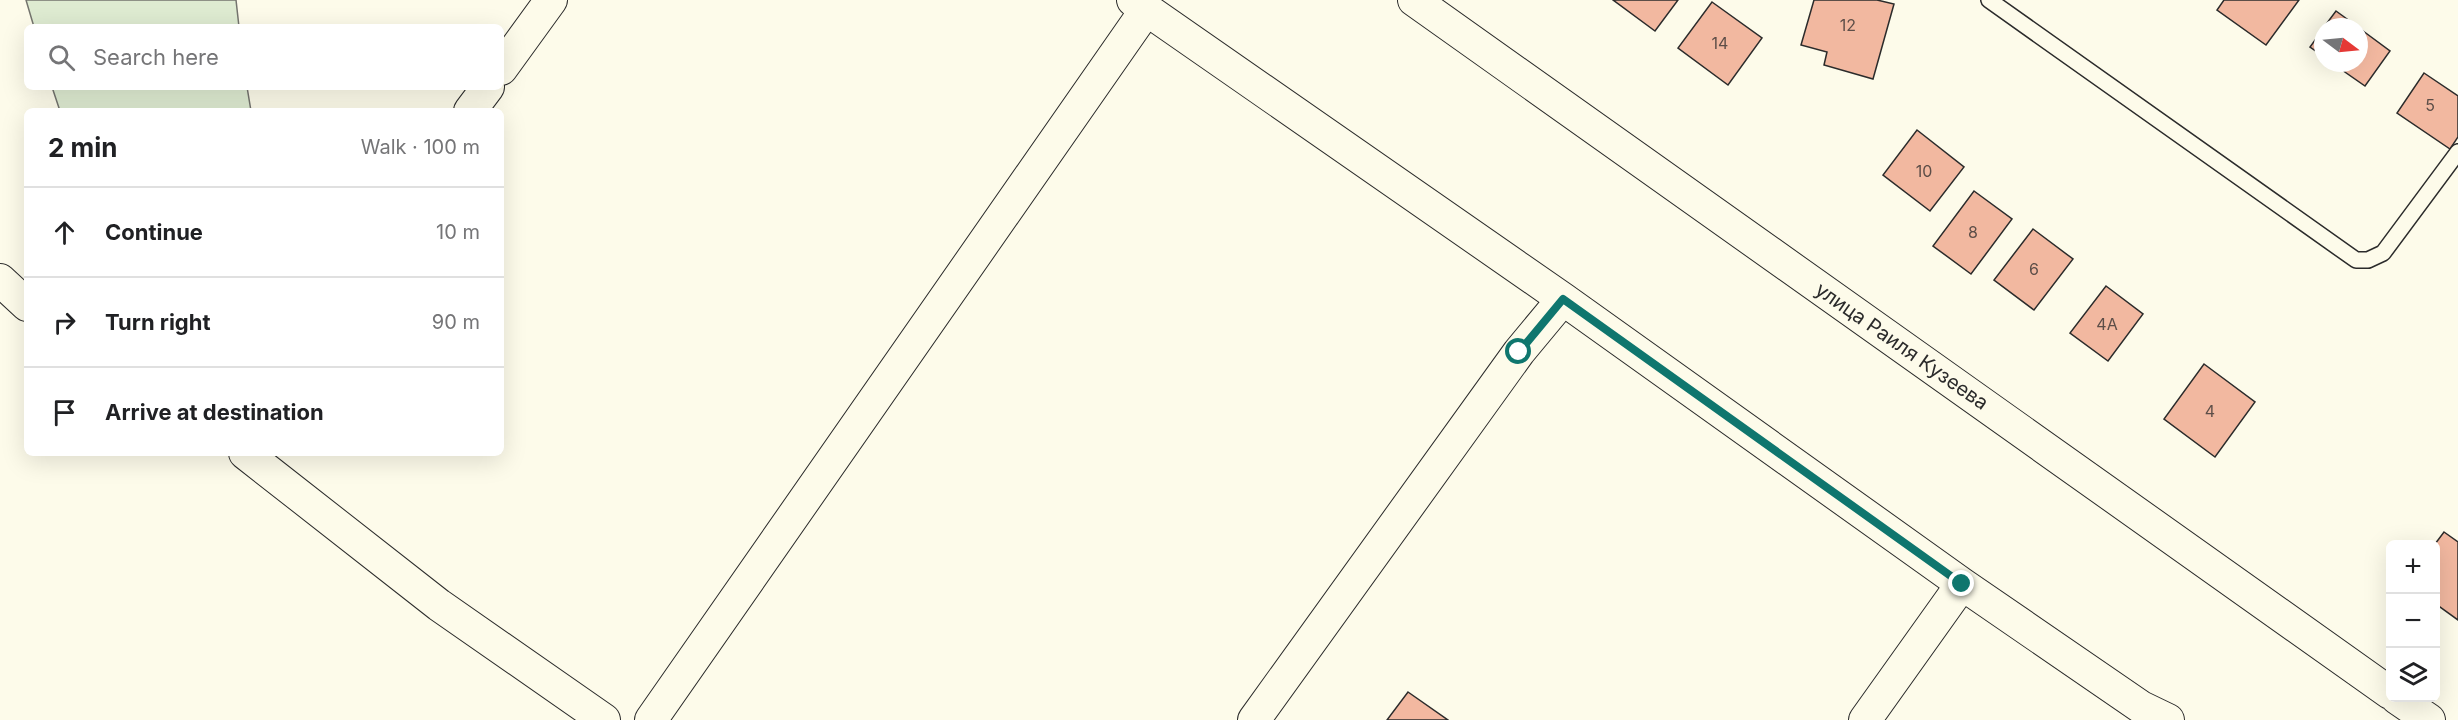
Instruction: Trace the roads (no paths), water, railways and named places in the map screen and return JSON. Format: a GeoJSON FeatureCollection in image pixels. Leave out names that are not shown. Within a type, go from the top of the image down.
{"type":"FeatureCollection","features":[{"type":"Feature","properties":{"kind":"street"},"geometry":{"type":"LineString","coordinates":[[504,65],[551,0]]}},
{"type":"Feature","properties":{"kind":"street","name":"улица Раиля Кузеева"},"geometry":{"type":"LineString","coordinates":[[1414,0],[2386,689]]}},
{"type":"Feature","properties":{"kind":"street"},"geometry":{"type":"LineString","coordinates":[[651,720],[1139,5],[1563,299],[1962,584],[2141,707],[2168,720]]}},
{"type":"Feature","properties":{"kind":"street"},"geometry":{"type":"LineString","coordinates":[[472,108],[486,90]]}},
{"type":"Feature","properties":{"kind":"street"},"geometry":{"type":"LineString","coordinates":[[0,280],[24,302]]}},
{"type":"Feature","properties":{"kind":"street"},"geometry":{"type":"LineString","coordinates":[[1254,720],[1519,352],[1563,299]]}},
{"type":"Feature","properties":{"kind":"street"},"geometry":{"type":"LineString","coordinates":[[249,456],[439,605],[604,720]]}},
{"type":"Feature","properties":{"kind":"street"},"geometry":{"type":"LineString","coordinates":[[1865,720],[1962,584]]}},
{"type":"Feature","properties":{"kind":"street"},"geometry":{"type":"LineString","coordinates":[[2403,702],[2429,720]]}},
{"type":"Feature","properties":{"kind":"lane"},"geometry":{"type":"LineString","coordinates":[[1989,0],[2356,260],[2368,260],[2384,253],[2458,152]]}}]}
